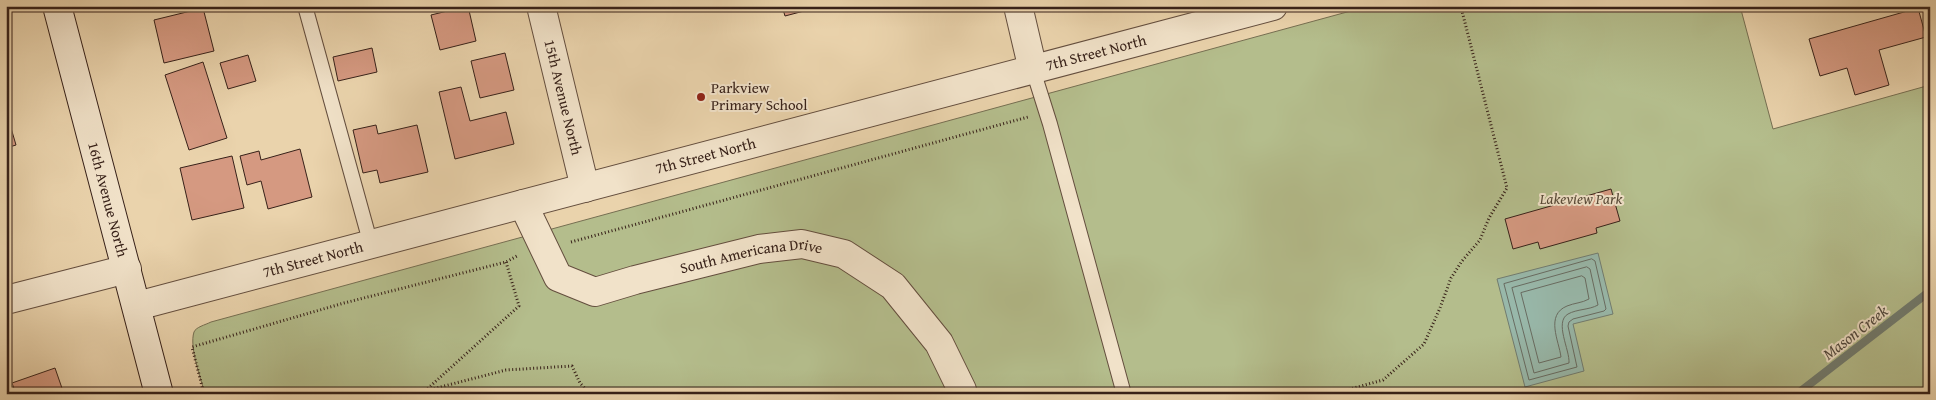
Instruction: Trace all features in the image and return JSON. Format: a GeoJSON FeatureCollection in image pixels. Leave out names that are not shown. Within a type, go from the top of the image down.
{"type":"FeatureCollection","features":[{"type":"Feature","properties":{"kind":"street","name":"16th Avenue North"},"geometry":{"type":"LineString","coordinates":[[56,6],[159,394]]}},
{"type":"Feature","properties":{"kind":"street","name":"15th Avenue North"},"geometry":{"type":"LineString","coordinates":[[540,6],[585,188]]}},
{"type":"Feature","properties":{"kind":"street"},"geometry":{"type":"LineString","coordinates":[[1018,6],[1033,70]]}},
{"type":"Feature","properties":{"kind":"street","name":"7th Street North"},"geometry":{"type":"LineString","coordinates":[[137,306],[1271,6]]}},
{"type":"Feature","properties":{"kind":"street","name":"South Americana Drive"},"geometry":{"type":"LineString","coordinates":[[523,204],[558,277],[595,292],[759,249],[802,244],[844,254],[893,286],[940,343],[962,390],[962,394]]}},
{"type":"Feature","properties":{"kind":"street"},"geometry":{"type":"LineString","coordinates":[[6,300],[127,269]]}},
{"type":"Feature","properties":{"kind":"lane"},"geometry":{"type":"LineString","coordinates":[[306,6],[371,244]]}},
{"type":"Feature","properties":{"kind":"lane"},"geometry":{"type":"LineString","coordinates":[[1033,70],[1050,124],[1124,394]]}},
{"type":"Feature","properties":{"kind":"path"},"geometry":{"type":"LineString","coordinates":[[1332,394],[1383,380],[1424,344],[1451,278],[1462,261],[1480,240],[1489,218],[1507,188],[1460,7]]}},
{"type":"Feature","properties":{"kind":"path"},"geometry":{"type":"LineString","coordinates":[[565,244],[1029,117]]}},
{"type":"Feature","properties":{"kind":"path"},"geometry":{"type":"LineString","coordinates":[[204,394],[192,347],[344,303],[506,262],[525,252]]}},
{"type":"Feature","properties":{"kind":"path"},"geometry":{"type":"LineString","coordinates":[[506,262],[519,306],[425,391],[506,370],[572,366],[580,383],[590,394]]}},
{"type":"Feature","properties":{"kind":"green space","name":"Lakeview Park"},"geometry":{"type":"Polygon","coordinates":[[[1369,6],[1740,6],[1773,129],[1930,85],[1930,394],[205,394],[196,363],[193,338],[194,332],[197,329],[211,322],[1369,6]]]}},
{"type":"Feature","properties":{"kind":"water"},"geometry":{"type":"Polygon","coordinates":[[[1598,253],[1613,314],[1573,324],[1584,371],[1525,387],[1497,279],[1598,253]]]}},
{"type":"Feature","properties":{"kind":"building"},"geometry":{"type":"Polygon","coordinates":[[[327,6],[343,6],[328,11],[327,6]]]}},
{"type":"Feature","properties":{"kind":"building"},"geometry":{"type":"Polygon","coordinates":[[[468,6],[476,41],[440,50],[431,15],[468,6]]]}},
{"type":"Feature","properties":{"kind":"building"},"geometry":{"type":"Polygon","coordinates":[[[782,6],[823,6],[785,16],[782,6]]]}},
{"type":"Feature","properties":{"kind":"building"},"geometry":{"type":"Polygon","coordinates":[[[203,8],[214,51],[164,63],[154,20],[203,8]]]}},
{"type":"Feature","properties":{"kind":"building"},"geometry":{"type":"Polygon","coordinates":[[[1918,8],[1926,37],[1879,50],[1889,85],[1855,95],[1847,68],[1820,76],[1809,39],[1918,8]]]}},
{"type":"Feature","properties":{"kind":"building"},"geometry":{"type":"Polygon","coordinates":[[[372,48],[377,72],[338,81],[333,57],[372,48]]]}},
{"type":"Feature","properties":{"kind":"building"},"geometry":{"type":"Polygon","coordinates":[[[505,53],[514,90],[480,98],[471,61],[505,53]]]}},
{"type":"Feature","properties":{"kind":"building"},"geometry":{"type":"Polygon","coordinates":[[[248,55],[256,81],[228,89],[220,63],[248,55]]]}},
{"type":"Feature","properties":{"kind":"building"},"geometry":{"type":"Polygon","coordinates":[[[203,62],[227,138],[189,150],[165,75],[203,62]]]}},
{"type":"Feature","properties":{"kind":"building"},"geometry":{"type":"Polygon","coordinates":[[[461,87],[470,121],[506,112],[514,144],[455,159],[439,92],[461,87]]]}},
{"type":"Feature","properties":{"kind":"building"},"geometry":{"type":"Polygon","coordinates":[[[6,111],[16,145],[6,148],[6,111]]]}},
{"type":"Feature","properties":{"kind":"building"},"geometry":{"type":"Polygon","coordinates":[[[376,125],[378,134],[417,125],[428,172],[380,183],[377,170],[363,173],[353,130],[376,125]]]}},
{"type":"Feature","properties":{"kind":"building"},"geometry":{"type":"Polygon","coordinates":[[[300,149],[312,197],[268,209],[261,181],[247,185],[240,156],[259,151],[261,160],[300,149]]]}},
{"type":"Feature","properties":{"kind":"building"},"geometry":{"type":"Polygon","coordinates":[[[232,156],[244,208],[192,220],[180,168],[232,156]]]}},
{"type":"Feature","properties":{"kind":"building"},"geometry":{"type":"Polygon","coordinates":[[[1611,189],[1620,221],[1596,228],[1597,233],[1540,249],[1538,242],[1513,249],[1505,219],[1611,189]]]}},
{"type":"Feature","properties":{"kind":"building"},"geometry":{"type":"Polygon","coordinates":[[[55,368],[64,394],[16,394],[12,383],[55,368]]]}},
{"type":"Feature","properties":{"kind":"waterway","name":"Mason Creek"},"geometry":{"type":"LineString","coordinates":[[1797,394],[1930,291]]}},
{"type":"Feature","properties":{"kind":"place","name":"Parkview Primary School"},"geometry":{"type":"Point","coordinates":[701,97]}}]}
